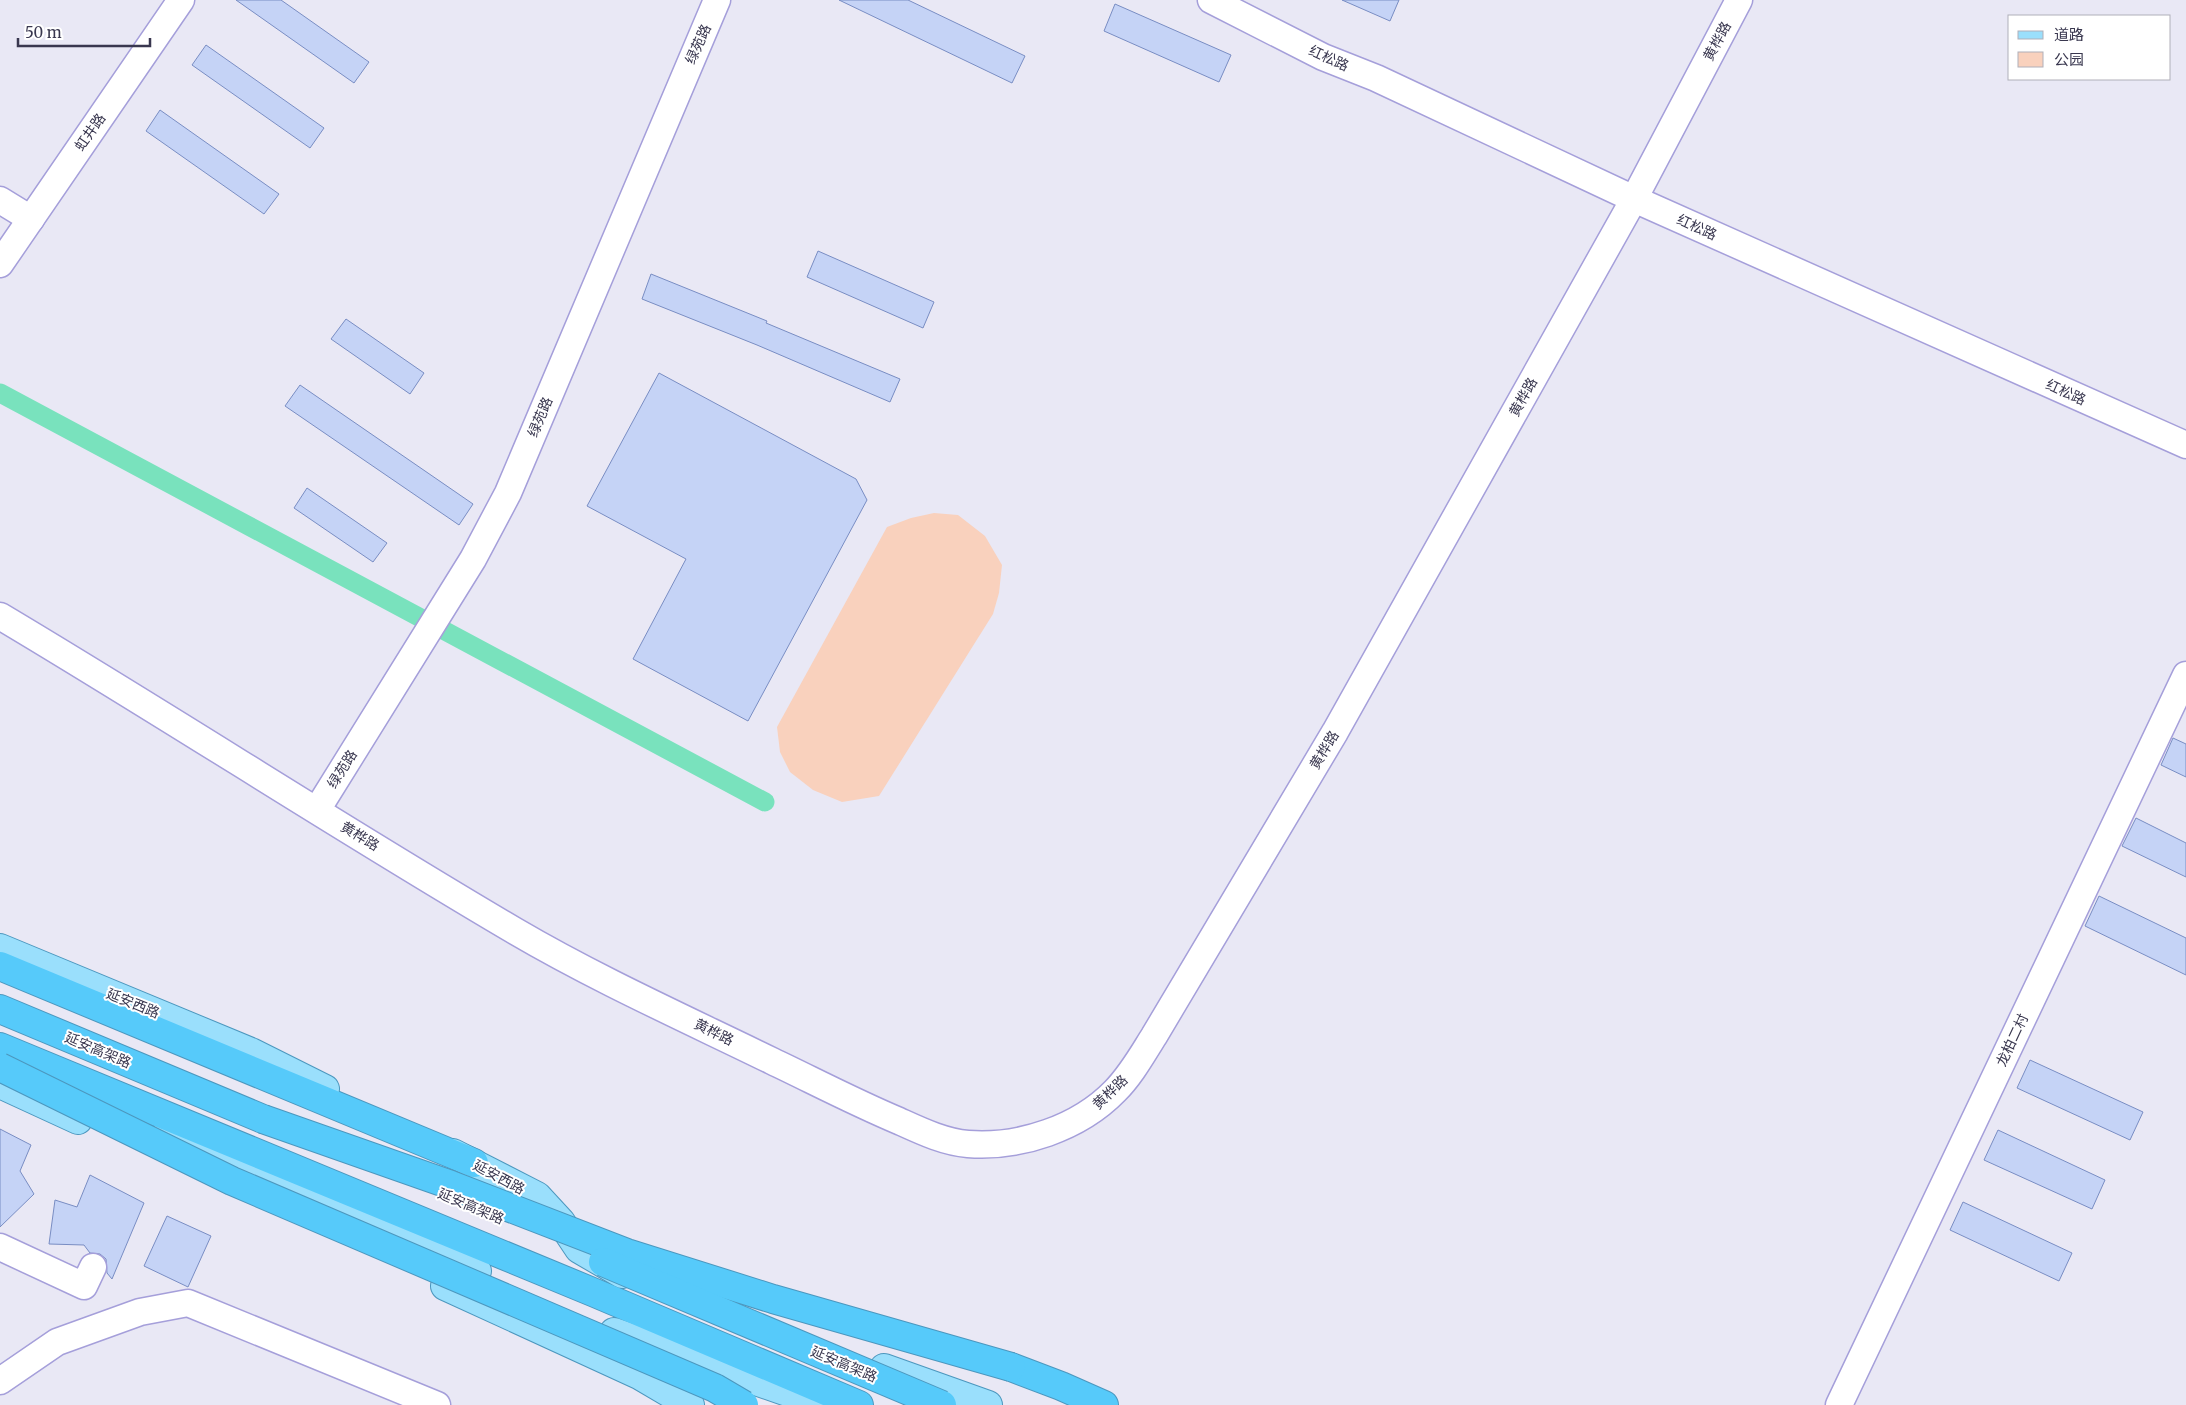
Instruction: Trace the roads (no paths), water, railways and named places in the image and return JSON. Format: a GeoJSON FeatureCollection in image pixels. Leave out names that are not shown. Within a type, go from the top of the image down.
{"type":"FeatureCollection","features":[{"type":"Feature","properties":{"kind":"highway"},"geometry":{"type":"LineString","coordinates":[[0,966],[474,1163]]}},
{"type":"Feature","properties":{"kind":"highway","name":"延安高架路"},"geometry":{"type":"LineString","coordinates":[[0,1009],[942,1405]]}},
{"type":"Feature","properties":{"kind":"highway"},"geometry":{"type":"LineString","coordinates":[[0,1046],[595,1293],[859,1405]]}},
{"type":"Feature","properties":{"kind":"highway"},"geometry":{"type":"LineString","coordinates":[[0,1067],[232,1181],[715,1388],[749,1393]]}},
{"type":"Feature","properties":{"kind":"highway"},"geometry":{"type":"LineString","coordinates":[[263,1118],[451,1185],[627,1253],[773,1299],[1011,1367],[1104,1405]]}},
{"type":"Feature","properties":{"kind":"highway"},"geometry":{"type":"LineString","coordinates":[[595,1293],[830,1405]]}},
{"type":"Feature","properties":{"kind":"main road","name":"延安西路"},"geometry":{"type":"LineString","coordinates":[[0,948],[251,1052],[474,1163],[537,1196],[561,1222],[579,1249],[627,1276],[988,1405]]}},
{"type":"Feature","properties":{"kind":"main road"},"geometry":{"type":"LineString","coordinates":[[0,1067],[243,1168],[749,1393]]}},
{"type":"Feature","properties":{"kind":"main road"},"geometry":{"type":"LineString","coordinates":[[0,1084],[640,1375],[699,1397],[733,1405]]}},
{"type":"Feature","properties":{"kind":"main road"},"geometry":{"type":"LineString","coordinates":[[614,1332],[640,1375]]}},
{"type":"Feature","properties":{"kind":"main road"},"geometry":{"type":"LineString","coordinates":[[614,1332],[699,1397],[749,1393],[825,1405]]}},
{"type":"Feature","properties":{"kind":"street","name":"虹井路"},"geometry":{"type":"LineString","coordinates":[[0,235],[163,0]]}},
{"type":"Feature","properties":{"kind":"street","name":"虹井路"},"geometry":{"type":"LineString","coordinates":[[0,264],[16,210],[181,0]]}},
{"type":"Feature","properties":{"kind":"street","name":"绿苑路"},"geometry":{"type":"LineString","coordinates":[[317,810],[446,604],[481,545],[508,492],[717,0]]}},
{"type":"Feature","properties":{"kind":"street","name":"红松路"},"geometry":{"type":"LineString","coordinates":[[1211,0],[1323,57],[1376,78],[1634,199],[2186,445]]}},
{"type":"Feature","properties":{"kind":"street","name":"黄桦路"},"geometry":{"type":"LineString","coordinates":[[0,616],[517,932],[606,979],[877,1112],[936,1137],[967,1144],[994,1144],[1029,1138],[1064,1127],[1092,1111],[1115,1091],[1132,1070],[1154,1036],[1335,732],[1634,199],[1739,0]]}},
{"type":"Feature","properties":{"kind":"street","name":"龙柏二村"},"geometry":{"type":"LineString","coordinates":[[1839,1405],[2186,675]]}},
{"type":"Feature","properties":{"kind":"street"},"geometry":{"type":"LineString","coordinates":[[0,1247],[84,1286],[93,1267]]}},
{"type":"Feature","properties":{"kind":"street"},"geometry":{"type":"LineString","coordinates":[[0,1381],[58,1342],[140,1312],[188,1304],[431,1404]]}},
{"type":"Feature","properties":{"kind":"waterway"},"geometry":{"type":"LineString","coordinates":[[0,393],[765,802]]}}]}
